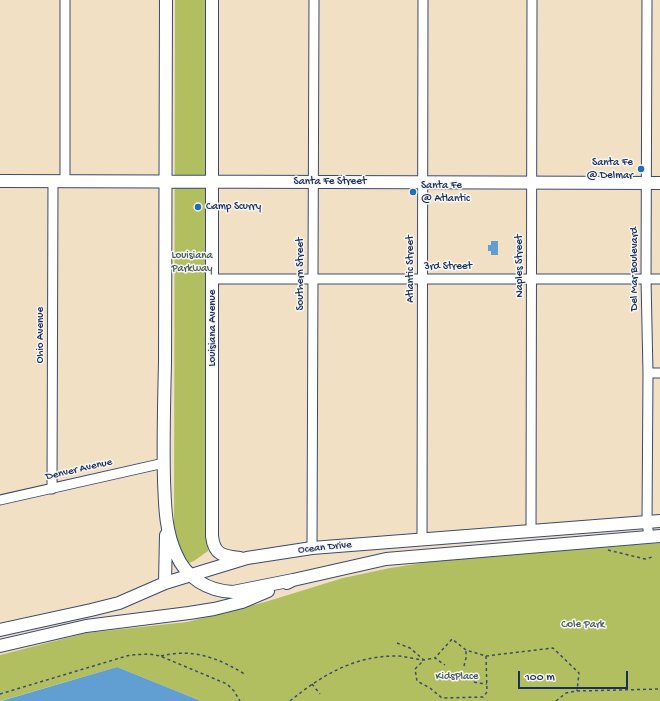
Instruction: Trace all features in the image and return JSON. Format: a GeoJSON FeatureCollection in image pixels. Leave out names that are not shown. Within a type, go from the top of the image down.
{"type":"FeatureCollection","features":[{"type":"Feature","properties":{"kind":"main road"},"geometry":{"type":"LineString","coordinates":[[165,583],[166,520],[164,463],[166,0]]}},
{"type":"Feature","properties":{"kind":"main road","name":"Louisiana Avenue"},"geometry":{"type":"LineString","coordinates":[[212,0],[213,540],[219,553],[231,557],[247,558]]}},
{"type":"Feature","properties":{"kind":"main road","name":"Santa Fe Street"},"geometry":{"type":"LineString","coordinates":[[0,181],[660,183]]}},
{"type":"Feature","properties":{"kind":"main road"},"geometry":{"type":"LineString","coordinates":[[166,520],[176,556],[196,581],[224,592],[244,591],[293,580]]}},
{"type":"Feature","properties":{"kind":"main road","name":"Ocean Drive"},"geometry":{"type":"LineString","coordinates":[[0,630],[112,605],[165,583],[247,558],[312,548],[422,538],[660,521]]}},
{"type":"Feature","properties":{"kind":"main road"},"geometry":{"type":"LineString","coordinates":[[412,557],[417,549],[453,536]]}},
{"type":"Feature","properties":{"kind":"main road","name":"Ocean Drive"},"geometry":{"type":"LineString","coordinates":[[0,646],[86,626],[189,613],[221,607],[242,602],[293,580],[386,559],[654,536]]}},
{"type":"Feature","properties":{"kind":"main road"},"geometry":{"type":"LineString","coordinates":[[222,565],[217,569],[214,579],[218,588],[224,592]]}},
{"type":"Feature","properties":{"kind":"street","name":"Ohio Avenue"},"geometry":{"type":"LineString","coordinates":[[52,489],[64,0]]}},
{"type":"Feature","properties":{"kind":"street","name":"Southern Street"},"geometry":{"type":"LineString","coordinates":[[312,548],[314,0]]}},
{"type":"Feature","properties":{"kind":"street","name":"Atlantic Street"},"geometry":{"type":"LineString","coordinates":[[422,538],[423,0]]}},
{"type":"Feature","properties":{"kind":"street","name":"Naples Street"},"geometry":{"type":"LineString","coordinates":[[531,531],[532,0]]}},
{"type":"Feature","properties":{"kind":"street","name":"Del Mar Boulevard"},"geometry":{"type":"LineString","coordinates":[[647,0],[647,522],[654,536]]}},
{"type":"Feature","properties":{"kind":"street","name":"3rd Street"},"geometry":{"type":"LineString","coordinates":[[213,279],[660,279]]}},
{"type":"Feature","properties":{"kind":"street"},"geometry":{"type":"LineString","coordinates":[[648,373],[660,373]]}},
{"type":"Feature","properties":{"kind":"street","name":"Denver Avenue"},"geometry":{"type":"LineString","coordinates":[[0,500],[164,463]]}},
{"type":"Feature","properties":{"kind":"path"},"geometry":{"type":"LineString","coordinates":[[605,550],[645,559],[652,557]]}},
{"type":"Feature","properties":{"kind":"path"},"geometry":{"type":"LineString","coordinates":[[290,701],[312,684],[345,665],[372,657],[396,656],[412,657],[424,660],[435,658],[452,639],[466,650],[486,656],[553,648],[578,672],[577,691]]}},
{"type":"Feature","properties":{"kind":"path"},"geometry":{"type":"LineString","coordinates":[[397,644],[410,648],[424,660]]}},
{"type":"Feature","properties":{"kind":"path"},"geometry":{"type":"LineString","coordinates":[[464,666],[466,650]]}},
{"type":"Feature","properties":{"kind":"path"},"geometry":{"type":"LineString","coordinates":[[0,694],[130,655],[150,654],[160,656],[226,684],[234,691],[240,701]]}},
{"type":"Feature","properties":{"kind":"path"},"geometry":{"type":"LineString","coordinates":[[160,656],[168,654],[195,654],[209,656],[226,663],[246,675]]}},
{"type":"Feature","properties":{"kind":"path"},"geometry":{"type":"LineString","coordinates":[[424,660],[415,669],[417,681],[430,688],[442,698],[483,698],[488,692],[486,656]]}},
{"type":"Feature","properties":{"kind":"path"},"geometry":{"type":"LineString","coordinates":[[435,658],[445,665]]}},
{"type":"Feature","properties":{"kind":"path"},"geometry":{"type":"LineString","coordinates":[[474,682],[478,684],[487,684]]}},
{"type":"Feature","properties":{"kind":"path"},"geometry":{"type":"LineString","coordinates":[[312,684],[320,694]]}},
{"type":"Feature","properties":{"kind":"path"},"geometry":{"type":"LineString","coordinates":[[556,701],[566,693],[577,691],[660,689]]}},
{"type":"Feature","properties":{"kind":"green space","name":"Louisiana Parkway"},"geometry":{"type":"Polygon","coordinates":[[[175,0],[209,0],[208,551],[194,561],[186,564],[177,545],[174,525],[175,0]]]}},
{"type":"Feature","properties":{"kind":"green space","name":"Cole Park"},"geometry":{"type":"Polygon","coordinates":[[[660,543],[660,701],[201,701],[117,667],[0,701],[0,655],[86,633],[187,622],[265,602],[343,578],[390,568],[448,559],[660,543]]]}},
{"type":"Feature","properties":{"kind":"water"},"geometry":{"type":"Polygon","coordinates":[[[491,241],[498,241],[498,255],[491,255],[491,251],[488,251],[488,245],[491,245],[491,241]]]}},
{"type":"Feature","properties":{"kind":"water"},"geometry":{"type":"Polygon","coordinates":[[[117,667],[201,701],[1,701],[117,667]]]}},
{"type":"Feature","properties":{"kind":"place","name":"Santa Fe @ Delmar"},"geometry":{"type":"Point","coordinates":[641,169]}},
{"type":"Feature","properties":{"kind":"place","name":"Santa Fe @ Atlantic"},"geometry":{"type":"Point","coordinates":[413,192]}},
{"type":"Feature","properties":{"kind":"place","name":"Camp Scurry"},"geometry":{"type":"Point","coordinates":[198,207]}},
{"type":"Feature","properties":{"kind":"park label","name":"KidsPlace"},"geometry":{"type":"Point","coordinates":[457,677]}}]}
